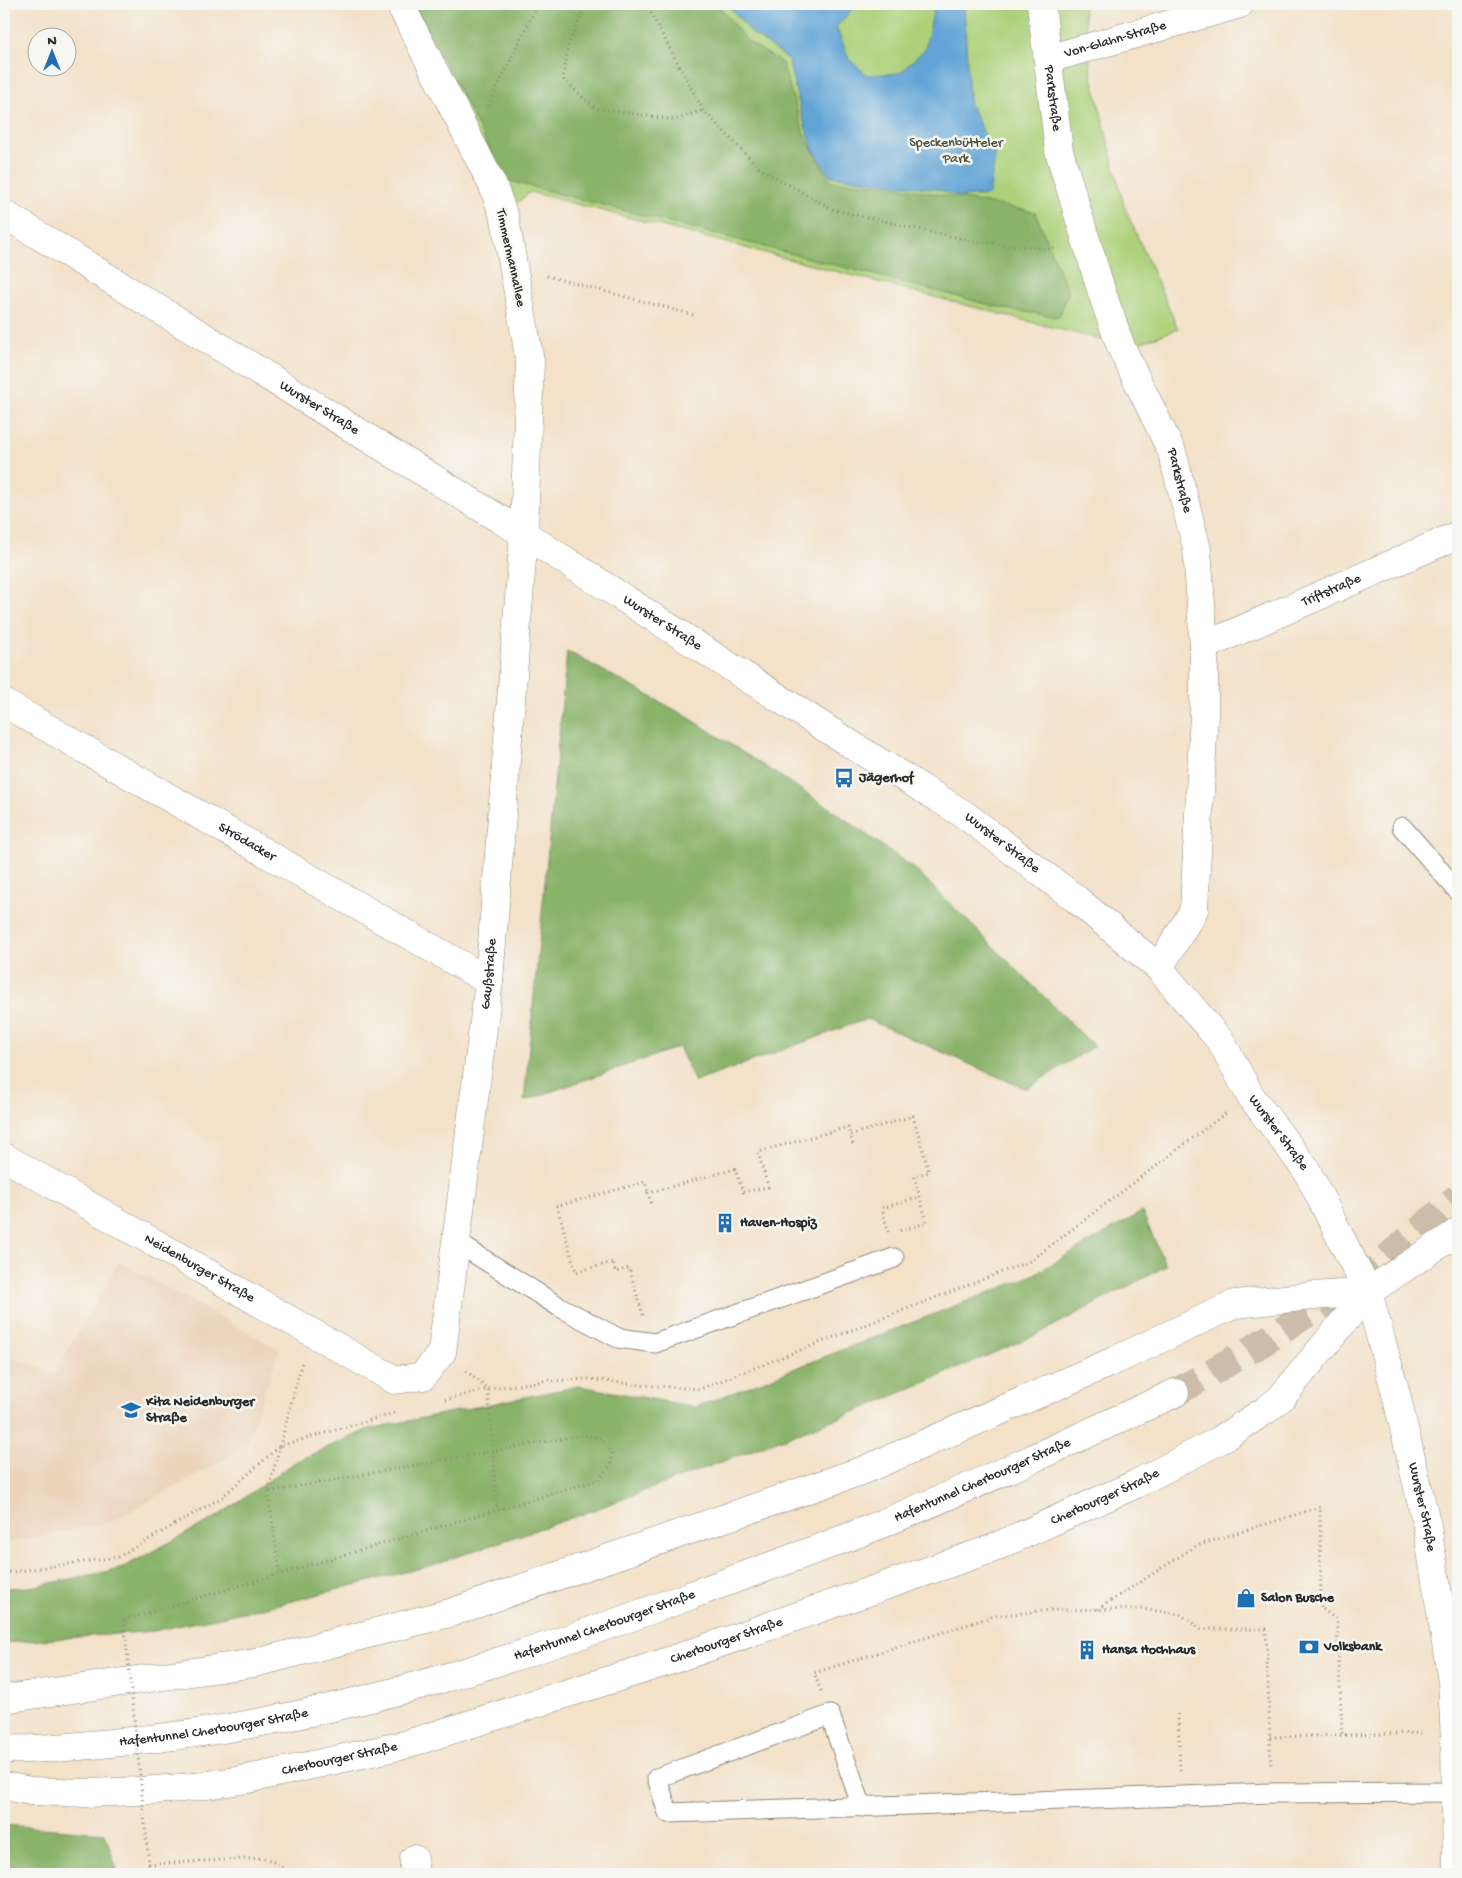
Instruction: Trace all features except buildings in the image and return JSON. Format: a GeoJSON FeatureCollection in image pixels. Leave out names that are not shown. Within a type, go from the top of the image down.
{"type":"FeatureCollection","features":[{"type":"Feature","properties":{"kind":"street","name":"Timmermannallee"},"geometry":{"type":"LineString","coordinates":[[400,4],[493,186],[505,219],[530,361],[524,534]]}},
{"type":"Feature","properties":{"kind":"street","name":"Parkstraße"},"geometry":{"type":"LineString","coordinates":[[1040,4],[1059,151],[1121,348],[1172,452],[1197,549],[1204,646],[1203,724],[1194,910],[1159,968]]}},
{"type":"Feature","properties":{"kind":"street","name":"Von-Glahn-Straße"},"geometry":{"type":"LineString","coordinates":[[1048,59],[1240,4]]}},
{"type":"Feature","properties":{"kind":"street","name":"Wurster Straße"},"geometry":{"type":"LineString","coordinates":[[4,214],[524,534],[855,748],[965,815],[1076,898],[1159,968],[1222,1043],[1250,1095],[1307,1171],[1368,1292],[1395,1390],[1449,1609],[1457,1874]]}},
{"type":"Feature","properties":{"kind":"street","name":"Gaußstraße"},"geometry":{"type":"LineString","coordinates":[[394,1380],[423,1376],[442,1352],[489,981],[524,534]]}},
{"type":"Feature","properties":{"kind":"street","name":"Triftstraße"},"geometry":{"type":"LineString","coordinates":[[1204,646],[1458,536]]}},
{"type":"Feature","properties":{"kind":"street","name":"Strödacker"},"geometry":{"type":"LineString","coordinates":[[4,703],[489,981]]}},
{"type":"Feature","properties":{"kind":"street","name":"Neidenburger Straße"},"geometry":{"type":"LineString","coordinates":[[4,1157],[394,1380]]}},
{"type":"Feature","properties":{"kind":"street","name":"Cherbourger Straße"},"geometry":{"type":"LineString","coordinates":[[4,1786],[31,1792],[86,1793],[141,1792],[194,1787],[248,1779],[404,1745],[660,1664],[992,1549],[1136,1484],[1220,1440],[1266,1410],[1281,1398],[1368,1292],[1458,1232]]}},
{"type":"Feature","properties":{"kind":"street","name":"Cherbourger Straße"},"geometry":{"type":"LineString","coordinates":[[4,1699],[255,1663],[450,1613],[864,1470],[1116,1360],[1235,1304],[1368,1292]]}},
{"type":"Feature","properties":{"kind":"street","name":"Hafentunnel Cherbourger Straße"},"geometry":{"type":"LineString","coordinates":[[4,1750],[148,1740],[241,1727],[320,1712],[489,1666],[617,1622],[867,1530],[1017,1467],[1175,1393]]}},
{"type":"Feature","properties":{"kind":"lane"},"geometry":{"type":"LineString","coordinates":[[1402,827],[1458,891]]}},
{"type":"Feature","properties":{"kind":"lane"},"geometry":{"type":"LineString","coordinates":[[456,1242],[558,1306],[618,1338],[654,1343],[894,1258]]}},
{"type":"Feature","properties":{"kind":"lane"},"geometry":{"type":"LineString","coordinates":[[862,1807],[830,1715],[656,1778],[668,1813],[862,1807],[1272,1793],[1455,1792]]}},
{"type":"Feature","properties":{"kind":"path"},"geometry":{"type":"LineString","coordinates":[[470,143],[538,4]]}},
{"type":"Feature","properties":{"kind":"path"},"geometry":{"type":"LineString","coordinates":[[586,4],[568,46],[563,79],[569,85],[595,108],[675,120],[703,110]]}},
{"type":"Feature","properties":{"kind":"path"},"geometry":{"type":"LineString","coordinates":[[646,4],[703,110],[760,169],[834,210],[972,241],[1050,249],[1086,241]]}},
{"type":"Feature","properties":{"kind":"path"},"geometry":{"type":"LineString","coordinates":[[514,267],[694,315]]}},
{"type":"Feature","properties":{"kind":"path"},"geometry":{"type":"LineString","coordinates":[[850,1135],[913,1116],[928,1172],[914,1176],[920,1197],[927,1223],[888,1233],[882,1208],[920,1197]]}},
{"type":"Feature","properties":{"kind":"path"},"geometry":{"type":"LineString","coordinates":[[648,1193],[736,1169],[743,1192],[768,1187],[758,1152],[848,1127],[853,1144]]}},
{"type":"Feature","properties":{"kind":"path"},"geometry":{"type":"LineString","coordinates":[[650,1203],[644,1182],[557,1206],[576,1272],[613,1262],[615,1272],[629,1268],[645,1322],[654,1343]]}},
{"type":"Feature","properties":{"kind":"path"},"geometry":{"type":"LineString","coordinates":[[280,1573],[268,1492],[310,1332]]}},
{"type":"Feature","properties":{"kind":"path"},"geometry":{"type":"LineString","coordinates":[[488,1389],[497,1510]]}},
{"type":"Feature","properties":{"kind":"path"},"geometry":{"type":"LineString","coordinates":[[150,1874],[124,1620],[598,1480],[611,1465],[612,1452],[598,1437],[582,1434],[268,1492]]}},
{"type":"Feature","properties":{"kind":"path"},"geometry":{"type":"LineString","coordinates":[[1096,1610],[1196,1546],[1320,1507],[1321,1608],[1337,1620],[1342,1734]]}},
{"type":"Feature","properties":{"kind":"path"},"geometry":{"type":"LineString","coordinates":[[830,1715],[814,1673],[994,1616],[1050,1610],[1141,1609],[1180,1614],[1201,1629],[1266,1629],[1272,1793]]}},
{"type":"Feature","properties":{"kind":"path"},"geometry":{"type":"LineString","coordinates":[[1178,1714],[1182,1796]]}},
{"type":"Feature","properties":{"kind":"path"},"geometry":{"type":"LineString","coordinates":[[1270,1737],[1454,1732]]}},
{"type":"Feature","properties":{"kind":"path"},"geometry":{"type":"LineString","coordinates":[[149,1864],[263,1858],[277,1862],[289,1874]]}},
{"type":"Feature","properties":{"kind":"shaded area","name":"Kita Neidenburger Straße"},"geometry":{"type":"Polygon","coordinates":[[[119,1262],[279,1349],[246,1447],[109,1523],[4,1543],[4,1355],[55,1373],[119,1262]]]}},
{"type":"Feature","properties":{"kind":"green space","name":"Speckenbütteler Park"},"geometry":{"type":"Polygon","coordinates":[[[406,4],[1083,4],[1091,72],[1124,206],[1178,329],[1128,347],[530,192],[511,208],[406,4]]]}},
{"type":"Feature","properties":{"kind":"green space"},"geometry":{"type":"Polygon","coordinates":[[[414,4],[717,4],[747,41],[782,63],[804,134],[830,181],[888,185],[1035,212],[1068,292],[1059,317],[1006,309],[506,180],[414,4]]]}},
{"type":"Feature","properties":{"kind":"green space"},"geometry":{"type":"Polygon","coordinates":[[[567,651],[688,717],[831,809],[916,870],[1094,1046],[1026,1089],[867,1019],[695,1082],[679,1047],[524,1101],[567,651]]]}},
{"type":"Feature","properties":{"kind":"green space"},"geometry":{"type":"Polygon","coordinates":[[[1142,1212],[1166,1266],[1038,1334],[867,1407],[583,1514],[429,1566],[276,1605],[154,1631],[4,1643],[4,1588],[31,1587],[120,1569],[215,1518],[297,1461],[369,1429],[579,1386],[696,1407],[1029,1277],[1142,1212]]]}},
{"type":"Feature","properties":{"kind":"green space"},"geometry":{"type":"Polygon","coordinates":[[[4,1825],[105,1833],[118,1874],[4,1874],[4,1825]]]}},
{"type":"Feature","properties":{"kind":"water"},"geometry":{"type":"Polygon","coordinates":[[[727,4],[857,4],[836,27],[849,59],[867,75],[900,73],[925,49],[935,4],[964,4],[969,102],[995,156],[989,195],[960,197],[937,189],[830,176],[813,149],[802,116],[788,59],[753,34],[727,4]]]}},
{"type":"Feature","properties":{"kind":"tunnel"},"geometry":{"type":"LineString","coordinates":[[1175,1393],[1262,1343],[1368,1274],[1458,1197]]}},
{"type":"Feature","properties":{"kind":"place","name":"Jägerhof"},"geometry":{"type":"Point","coordinates":[844,778]}},
{"type":"Feature","properties":{"kind":"place","name":"Haven-Hospiz"},"geometry":{"type":"Point","coordinates":[725,1223]}},
{"type":"Feature","properties":{"kind":"place","name":"Kita Neidenburger Straße"},"geometry":{"type":"Point","coordinates":[131,1410]}},
{"type":"Feature","properties":{"kind":"place","name":"Salon Busche"},"geometry":{"type":"Point","coordinates":[1246,1598]}},
{"type":"Feature","properties":{"kind":"place","name":"Volksbank"},"geometry":{"type":"Point","coordinates":[1309,1647]}},
{"type":"Feature","properties":{"kind":"place","name":"Hansa Hochhaus"},"geometry":{"type":"Point","coordinates":[1087,1650]}}]}
